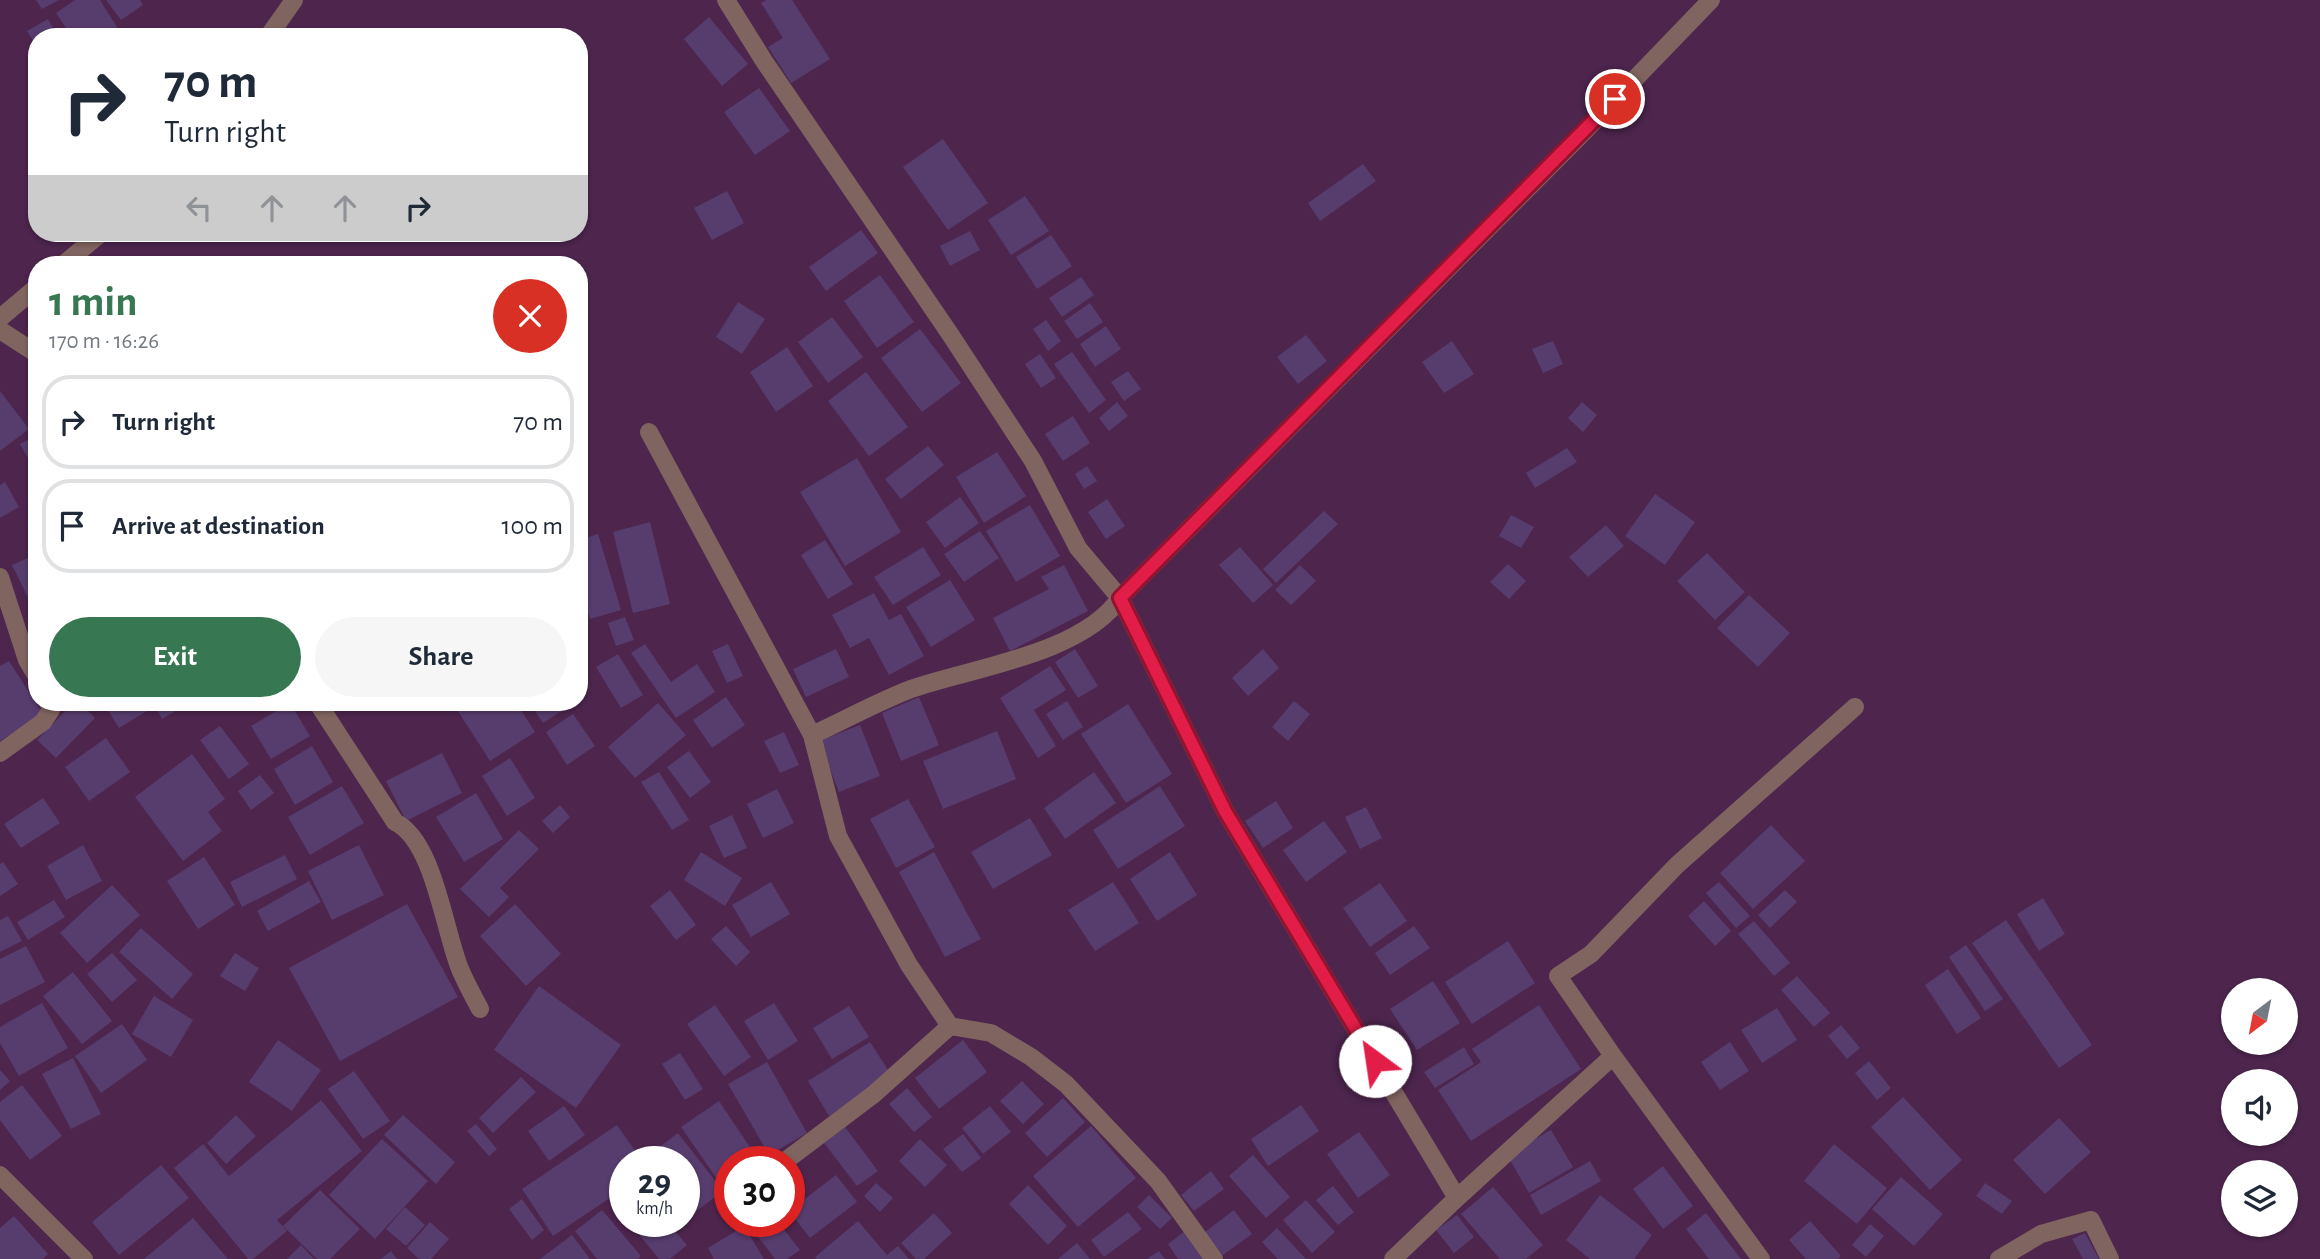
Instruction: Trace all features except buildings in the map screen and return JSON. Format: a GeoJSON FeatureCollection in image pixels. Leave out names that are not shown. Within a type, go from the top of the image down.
{"type":"FeatureCollection","features":[{"type":"Feature","properties":{"kind":"street"},"geometry":{"type":"LineString","coordinates":[[274,28],[294,0]]}},
{"type":"Feature","properties":{"kind":"street"},"geometry":{"type":"LineString","coordinates":[[726,0],[771,72],[950,334],[1033,461],[1078,548],[1120,598],[1225,811],[1457,1198]]}},
{"type":"Feature","properties":{"kind":"street"},"geometry":{"type":"LineString","coordinates":[[812,735],[911,689],[1003,665],[1055,644],[1109,614],[1120,598],[1567,149],[1711,0]]}},
{"type":"Feature","properties":{"kind":"street"},"geometry":{"type":"LineString","coordinates":[[74,256],[90,242]]}},
{"type":"Feature","properties":{"kind":"street"},"geometry":{"type":"LineString","coordinates":[[0,318],[28,295]]}},
{"type":"Feature","properties":{"kind":"street"},"geometry":{"type":"LineString","coordinates":[[0,330],[28,348]]}},
{"type":"Feature","properties":{"kind":"street"},"geometry":{"type":"LineString","coordinates":[[649,432],[812,735],[838,836],[909,965],[950,1027],[992,1033],[1031,1056],[1066,1084],[1158,1181],[1214,1259]]}},
{"type":"Feature","properties":{"kind":"street"},"geometry":{"type":"LineString","coordinates":[[0,576],[28,662]]}},
{"type":"Feature","properties":{"kind":"street"},"geometry":{"type":"LineString","coordinates":[[1760,1259],[1558,976],[1591,954],[1677,865],[1855,707]]}},
{"type":"Feature","properties":{"kind":"street"},"geometry":{"type":"LineString","coordinates":[[0,753],[43,722],[50,711]]}},
{"type":"Feature","properties":{"kind":"street"},"geometry":{"type":"LineString","coordinates":[[323,711],[395,822],[408,828],[421,849],[460,968],[480,1009]]}},
{"type":"Feature","properties":{"kind":"street"},"geometry":{"type":"LineString","coordinates":[[805,1146],[874,1094],[950,1027]]}},
{"type":"Feature","properties":{"kind":"street"},"geometry":{"type":"LineString","coordinates":[[1393,1259],[1613,1056]]}},
{"type":"Feature","properties":{"kind":"street"},"geometry":{"type":"LineString","coordinates":[[0,1175],[84,1259]]}},
{"type":"Feature","properties":{"kind":"street"},"geometry":{"type":"LineString","coordinates":[[1999,1259],[2041,1234],[2091,1220],[2110,1259]]}},
{"type":"Feature","properties":{"kind":"route"},"geometry":{"type":"LineString","coordinates":[[1375,1061],[1225,811],[1120,598],[1615,99]]}}]}
